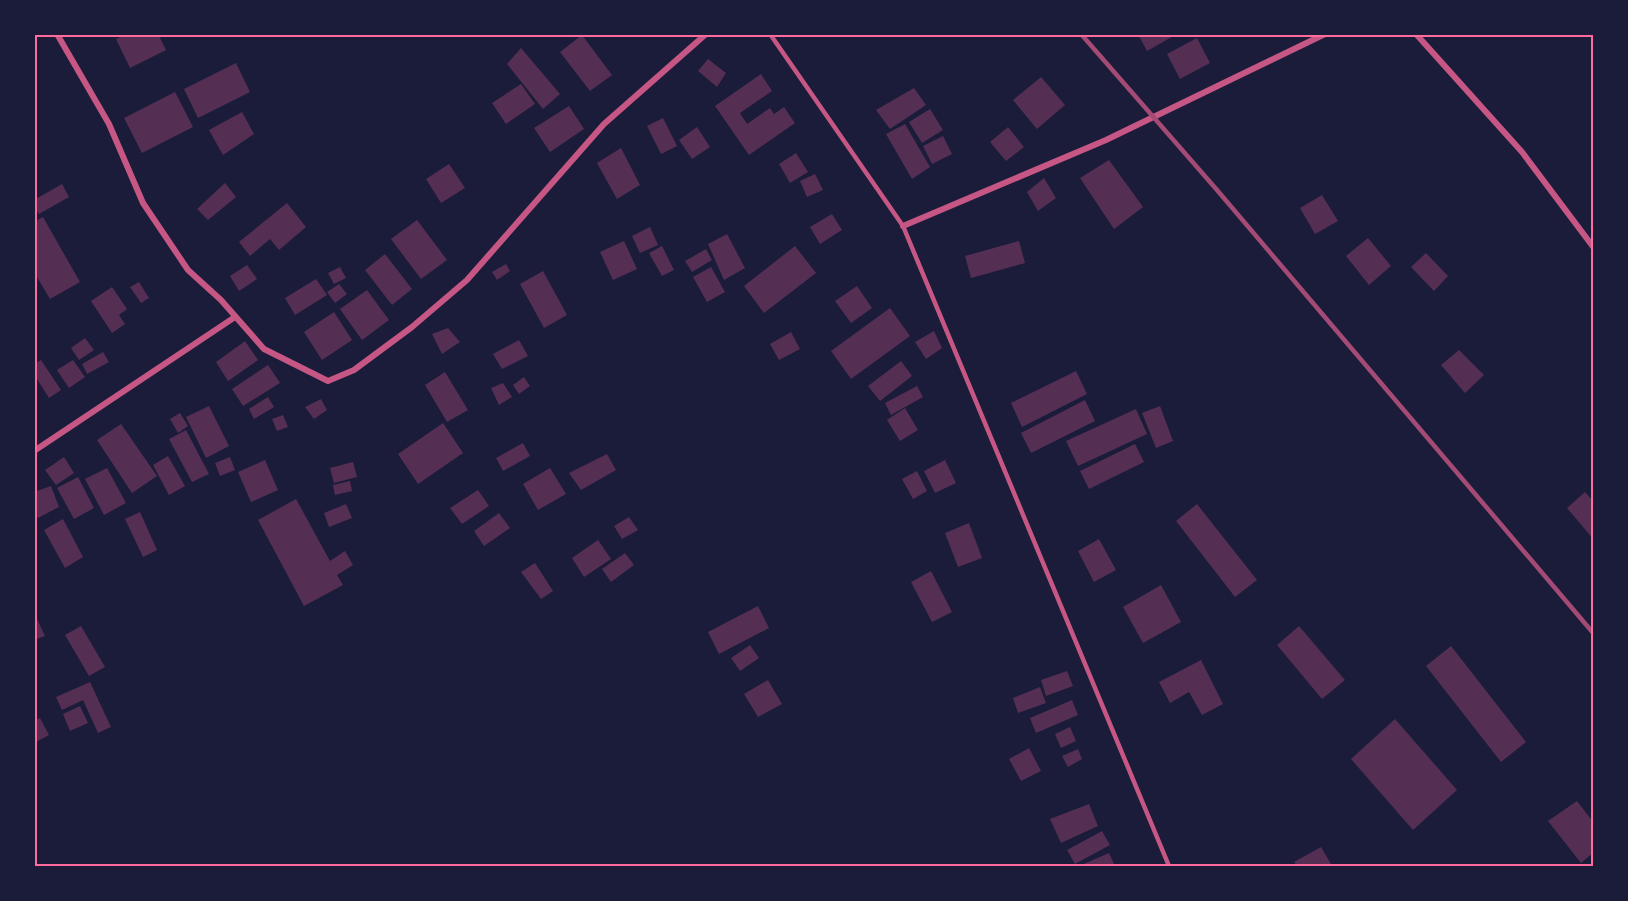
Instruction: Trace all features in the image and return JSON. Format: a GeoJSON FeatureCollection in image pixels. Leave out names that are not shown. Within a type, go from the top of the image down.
{"type":"FeatureCollection","features":[{"type":"Feature","properties":{"kind":"street"},"geometry":{"type":"LineString","coordinates":[[57,34],[109,124],[143,203],[188,270],[221,300],[264,349],[328,381],[354,370],[412,327],[467,280],[604,124],[706,34]]}},
{"type":"Feature","properties":{"kind":"street"},"geometry":{"type":"LineString","coordinates":[[903,226],[1106,140],[1325,34]]}},
{"type":"Feature","properties":{"kind":"street"},"geometry":{"type":"LineString","coordinates":[[1416,34],[1522,152],[1593,248]]}},
{"type":"Feature","properties":{"kind":"street"},"geometry":{"type":"LineString","coordinates":[[34,451],[235,317]]}},
{"type":"Feature","properties":{"kind":"lane"},"geometry":{"type":"LineString","coordinates":[[770,34],[903,226],[1169,867]]}},
{"type":"Feature","properties":{"kind":"building"},"geometry":{"type":"Polygon","coordinates":[[[126,34],[158,34],[166,50],[130,68],[116,39],[126,34]]]}},
{"type":"Feature","properties":{"kind":"building"},"geometry":{"type":"Polygon","coordinates":[[[1138,34],[1177,34],[1147,51],[1138,34]]]}},
{"type":"Feature","properties":{"kind":"building"},"geometry":{"type":"Polygon","coordinates":[[[582,35],[612,75],[590,91],[560,52],[582,35]]]}},
{"type":"Feature","properties":{"kind":"building"},"geometry":{"type":"Polygon","coordinates":[[[1197,38],[1210,63],[1180,79],[1167,54],[1197,38]]]}},
{"type":"Feature","properties":{"kind":"building"},"geometry":{"type":"Polygon","coordinates":[[[521,48],[560,94],[543,109],[507,64],[521,48]]]}},
{"type":"Feature","properties":{"kind":"building"},"geometry":{"type":"Polygon","coordinates":[[[708,59],[726,73],[717,87],[698,71],[708,59]]]}},
{"type":"Feature","properties":{"kind":"building"},"geometry":{"type":"Polygon","coordinates":[[[236,63],[250,92],[198,118],[184,89],[236,63]]]}},
{"type":"Feature","properties":{"kind":"building"},"geometry":{"type":"Polygon","coordinates":[[[761,74],[772,91],[740,113],[747,124],[770,108],[774,114],[784,107],[795,123],[749,155],[715,106],[761,74]]]}},
{"type":"Feature","properties":{"kind":"building"},"geometry":{"type":"Polygon","coordinates":[[[1041,77],[1065,105],[1037,129],[1013,100],[1041,77]]]}},
{"type":"Feature","properties":{"kind":"building"},"geometry":{"type":"Polygon","coordinates":[[[521,84],[535,104],[506,124],[492,103],[521,84]]]}},
{"type":"Feature","properties":{"kind":"building"},"geometry":{"type":"Polygon","coordinates":[[[914,88],[926,105],[890,129],[876,110],[914,88]]]}},
{"type":"Feature","properties":{"kind":"building"},"geometry":{"type":"Polygon","coordinates":[[[175,92],[193,127],[142,153],[124,118],[175,92]]]}},
{"type":"Feature","properties":{"kind":"building"},"geometry":{"type":"Polygon","coordinates":[[[569,106],[584,129],[550,152],[534,128],[569,106]]]}},
{"type":"Feature","properties":{"kind":"building"},"geometry":{"type":"Polygon","coordinates":[[[930,109],[943,130],[922,143],[909,122],[930,109]]]}},
{"type":"Feature","properties":{"kind":"building"},"geometry":{"type":"Polygon","coordinates":[[[242,112],[254,134],[223,155],[209,130],[242,112]]]}},
{"type":"Feature","properties":{"kind":"building"},"geometry":{"type":"Polygon","coordinates":[[[663,118],[677,146],[661,154],[647,126],[663,118]]]}},
{"type":"Feature","properties":{"kind":"building"},"geometry":{"type":"Polygon","coordinates":[[[905,124],[930,167],[912,179],[886,134],[905,124]]]}},
{"type":"Feature","properties":{"kind":"building"},"geometry":{"type":"Polygon","coordinates":[[[697,127],[710,147],[692,159],[679,140],[697,127]]]}},
{"type":"Feature","properties":{"kind":"building"},"geometry":{"type":"Polygon","coordinates":[[[1008,127],[1024,147],[1006,161],[990,142],[1008,127]]]}},
{"type":"Feature","properties":{"kind":"building"},"geometry":{"type":"Polygon","coordinates":[[[943,136],[952,154],[932,164],[923,146],[943,136]]]}},
{"type":"Feature","properties":{"kind":"building"},"geometry":{"type":"Polygon","coordinates":[[[621,148],[640,185],[617,199],[597,163],[621,148]]]}},
{"type":"Feature","properties":{"kind":"building"},"geometry":{"type":"Polygon","coordinates":[[[796,153],[808,172],[790,183],[779,164],[796,153]]]}},
{"type":"Feature","properties":{"kind":"building"},"geometry":{"type":"Polygon","coordinates":[[[1109,160],[1143,207],[1114,229],[1080,178],[1109,160]]]}},
{"type":"Feature","properties":{"kind":"building"},"geometry":{"type":"Polygon","coordinates":[[[449,164],[465,188],[441,203],[426,179],[449,164]]]}},
{"type":"Feature","properties":{"kind":"building"},"geometry":{"type":"Polygon","coordinates":[[[815,174],[823,190],[807,197],[800,181],[815,174]]]}},
{"type":"Feature","properties":{"kind":"building"},"geometry":{"type":"Polygon","coordinates":[[[1044,178],[1056,198],[1038,211],[1027,192],[1044,178]]]}},
{"type":"Feature","properties":{"kind":"building"},"geometry":{"type":"Polygon","coordinates":[[[225,183],[236,197],[208,220],[197,209],[225,183]]]}},
{"type":"Feature","properties":{"kind":"building"},"geometry":{"type":"Polygon","coordinates":[[[62,184],[69,197],[39,214],[34,207],[34,200],[62,184]]]}},
{"type":"Feature","properties":{"kind":"building"},"geometry":{"type":"Polygon","coordinates":[[[1322,195],[1338,221],[1315,234],[1300,208],[1322,195]]]}},
{"type":"Feature","properties":{"kind":"building"},"geometry":{"type":"Polygon","coordinates":[[[287,203],[306,227],[279,250],[270,239],[250,256],[239,242],[287,203]]]}},
{"type":"Feature","properties":{"kind":"building"},"geometry":{"type":"Polygon","coordinates":[[[832,214],[842,230],[820,244],[810,227],[832,214]]]}},
{"type":"Feature","properties":{"kind":"building"},"geometry":{"type":"Polygon","coordinates":[[[43,217],[80,282],[50,299],[34,272],[34,222],[43,217]]]}},
{"type":"Feature","properties":{"kind":"building"},"geometry":{"type":"Polygon","coordinates":[[[417,220],[447,260],[421,279],[391,239],[417,220]]]}},
{"type":"Feature","properties":{"kind":"building"},"geometry":{"type":"Polygon","coordinates":[[[650,227],[658,245],[640,253],[632,236],[650,227]]]}},
{"type":"Feature","properties":{"kind":"building"},"geometry":{"type":"Polygon","coordinates":[[[727,234],[745,268],[724,280],[708,244],[727,234]]]}},
{"type":"Feature","properties":{"kind":"building"},"geometry":{"type":"Polygon","coordinates":[[[1368,238],[1391,266],[1369,285],[1346,256],[1368,238]]]}},
{"type":"Feature","properties":{"kind":"building"},"geometry":{"type":"Polygon","coordinates":[[[624,241],[637,269],[613,280],[600,252],[624,241]]]}},
{"type":"Feature","properties":{"kind":"building"},"geometry":{"type":"Polygon","coordinates":[[[1019,241],[1025,263],[971,278],[965,256],[1019,241]]]}},
{"type":"Feature","properties":{"kind":"building"},"geometry":{"type":"Polygon","coordinates":[[[662,246],[674,270],[662,276],[649,253],[662,246]]]}},
{"type":"Feature","properties":{"kind":"building"},"geometry":{"type":"Polygon","coordinates":[[[795,246],[816,273],[764,313],[744,286],[795,246]]]}},
{"type":"Feature","properties":{"kind":"building"},"geometry":{"type":"Polygon","coordinates":[[[706,249],[712,260],[692,272],[685,261],[706,249]]]}},
{"type":"Feature","properties":{"kind":"building"},"geometry":{"type":"Polygon","coordinates":[[[1426,253],[1448,276],[1434,291],[1411,267],[1426,253]]]}},
{"type":"Feature","properties":{"kind":"building"},"geometry":{"type":"Polygon","coordinates":[[[385,254],[412,289],[392,305],[365,270],[385,254]]]}},
{"type":"Feature","properties":{"kind":"building"},"geometry":{"type":"Polygon","coordinates":[[[506,264],[510,271],[497,280],[492,272],[506,264]]]}},
{"type":"Feature","properties":{"kind":"building"},"geometry":{"type":"Polygon","coordinates":[[[247,265],[257,279],[239,291],[230,276],[247,265]]]}},
{"type":"Feature","properties":{"kind":"building"},"geometry":{"type":"Polygon","coordinates":[[[340,267],[346,278],[334,284],[328,273],[340,267]]]}},
{"type":"Feature","properties":{"kind":"building"},"geometry":{"type":"Polygon","coordinates":[[[711,267],[725,292],[707,302],[693,277],[711,267]]]}},
{"type":"Feature","properties":{"kind":"building"},"geometry":{"type":"Polygon","coordinates":[[[543,271],[567,315],[544,328],[520,284],[543,271]]]}},
{"type":"Feature","properties":{"kind":"building"},"geometry":{"type":"Polygon","coordinates":[[[316,279],[327,295],[295,315],[285,298],[316,279]]]}},
{"type":"Feature","properties":{"kind":"building"},"geometry":{"type":"Polygon","coordinates":[[[139,282],[149,298],[141,303],[130,287],[139,282]]]}},
{"type":"Feature","properties":{"kind":"building"},"geometry":{"type":"Polygon","coordinates":[[[339,284],[347,294],[335,303],[327,292],[339,284]]]}},
{"type":"Feature","properties":{"kind":"building"},"geometry":{"type":"Polygon","coordinates":[[[857,286],[872,308],[851,323],[835,301],[857,286]]]}},
{"type":"Feature","properties":{"kind":"building"},"geometry":{"type":"Polygon","coordinates":[[[112,287],[127,309],[119,315],[125,324],[112,333],[91,301],[112,287]]]}},
{"type":"Feature","properties":{"kind":"building"},"geometry":{"type":"Polygon","coordinates":[[[367,290],[389,320],[362,340],[340,309],[367,290]]]}},
{"type":"Feature","properties":{"kind":"building"},"geometry":{"type":"Polygon","coordinates":[[[890,308],[910,336],[851,379],[831,351],[890,308]]]}},
{"type":"Feature","properties":{"kind":"building"},"geometry":{"type":"Polygon","coordinates":[[[334,312],[352,340],[322,360],[304,332],[334,312]]]}},
{"type":"Feature","properties":{"kind":"building"},"geometry":{"type":"Polygon","coordinates":[[[448,328],[460,342],[442,354],[432,334],[448,328]]]}},
{"type":"Feature","properties":{"kind":"building"},"geometry":{"type":"Polygon","coordinates":[[[934,331],[942,348],[926,359],[915,342],[934,331]]]}},
{"type":"Feature","properties":{"kind":"building"},"geometry":{"type":"Polygon","coordinates":[[[791,332],[800,349],[779,360],[770,344],[791,332]]]}},
{"type":"Feature","properties":{"kind":"building"},"geometry":{"type":"Polygon","coordinates":[[[85,338],[94,350],[79,360],[71,348],[85,338]]]}},
{"type":"Feature","properties":{"kind":"building"},"geometry":{"type":"Polygon","coordinates":[[[519,340],[528,356],[502,369],[493,354],[519,340]]]}},
{"type":"Feature","properties":{"kind":"building"},"geometry":{"type":"Polygon","coordinates":[[[245,341],[258,360],[228,381],[216,362],[245,341]]]}},
{"type":"Feature","properties":{"kind":"building"},"geometry":{"type":"Polygon","coordinates":[[[1459,350],[1484,375],[1465,393],[1441,365],[1459,350]]]}},
{"type":"Feature","properties":{"kind":"building"},"geometry":{"type":"Polygon","coordinates":[[[103,352],[109,362],[87,374],[82,364],[103,352]]]}},
{"type":"Feature","properties":{"kind":"building"},"geometry":{"type":"Polygon","coordinates":[[[41,360],[61,390],[49,398],[37,379],[34,381],[34,364],[41,360]]]}},
{"type":"Feature","properties":{"kind":"building"},"geometry":{"type":"Polygon","coordinates":[[[73,360],[85,377],[69,388],[57,370],[73,360]]]}},
{"type":"Feature","properties":{"kind":"building"},"geometry":{"type":"Polygon","coordinates":[[[901,361],[912,376],[880,401],[868,386],[901,361]]]}},
{"type":"Feature","properties":{"kind":"building"},"geometry":{"type":"Polygon","coordinates":[[[268,365],[280,383],[243,406],[232,389],[268,365]]]}},
{"type":"Feature","properties":{"kind":"building"},"geometry":{"type":"Polygon","coordinates":[[[1076,371],[1087,394],[1022,427],[1011,403],[1076,371]]]}},
{"type":"Feature","properties":{"kind":"building"},"geometry":{"type":"Polygon","coordinates":[[[445,372],[468,410],[447,422],[425,385],[445,372]]]}},
{"type":"Feature","properties":{"kind":"building"},"geometry":{"type":"Polygon","coordinates":[[[524,377],[530,386],[519,394],[513,385],[524,377]]]}},
{"type":"Feature","properties":{"kind":"building"},"geometry":{"type":"Polygon","coordinates":[[[503,383],[512,397],[499,405],[491,388],[503,383]]]}},
{"type":"Feature","properties":{"kind":"building"},"geometry":{"type":"Polygon","coordinates":[[[917,386],[923,397],[891,415],[885,403],[917,386]]]}},
{"type":"Feature","properties":{"kind":"building"},"geometry":{"type":"Polygon","coordinates":[[[268,397],[274,407],[254,419],[249,409],[268,397]]]}},
{"type":"Feature","properties":{"kind":"building"},"geometry":{"type":"Polygon","coordinates":[[[321,399],[327,410],[314,419],[305,407],[321,399]]]}},
{"type":"Feature","properties":{"kind":"building"},"geometry":{"type":"Polygon","coordinates":[[[1085,400],[1095,421],[1031,453],[1021,433],[1085,400]]]}},
{"type":"Feature","properties":{"kind":"building"},"geometry":{"type":"Polygon","coordinates":[[[209,406],[229,446],[206,458],[186,417],[209,406]]]}},
{"type":"Feature","properties":{"kind":"building"},"geometry":{"type":"Polygon","coordinates":[[[1160,406],[1173,441],[1156,448],[1142,413],[1160,406]]]}},
{"type":"Feature","properties":{"kind":"building"},"geometry":{"type":"Polygon","coordinates":[[[905,408],[918,430],[900,441],[887,420],[905,408]]]}},
{"type":"Feature","properties":{"kind":"building"},"geometry":{"type":"Polygon","coordinates":[[[1136,409],[1147,434],[1078,466],[1066,441],[1136,409]]]}},
{"type":"Feature","properties":{"kind":"building"},"geometry":{"type":"Polygon","coordinates":[[[180,413],[188,426],[178,433],[170,419],[180,413]]]}},
{"type":"Feature","properties":{"kind":"building"},"geometry":{"type":"Polygon","coordinates":[[[283,415],[288,427],[277,431],[272,419],[283,415]]]}},
{"type":"Feature","properties":{"kind":"building"},"geometry":{"type":"Polygon","coordinates":[[[443,423],[463,453],[418,484],[398,454],[443,423]]]}},
{"type":"Feature","properties":{"kind":"building"},"geometry":{"type":"Polygon","coordinates":[[[121,424],[157,476],[132,493],[97,440],[121,424]]]}},
{"type":"Feature","properties":{"kind":"building"},"geometry":{"type":"Polygon","coordinates":[[[186,430],[209,474],[192,482],[169,439],[186,430]]]}},
{"type":"Feature","properties":{"kind":"building"},"geometry":{"type":"Polygon","coordinates":[[[523,443],[530,456],[503,471],[496,458],[523,443]]]}},
{"type":"Feature","properties":{"kind":"building"},"geometry":{"type":"Polygon","coordinates":[[[1135,444],[1144,462],[1089,489],[1080,471],[1135,444]]]}},
{"type":"Feature","properties":{"kind":"building"},"geometry":{"type":"Polygon","coordinates":[[[607,454],[616,470],[581,490],[569,473],[607,454]]]}},
{"type":"Feature","properties":{"kind":"building"},"geometry":{"type":"Polygon","coordinates":[[[168,456],[185,486],[169,495],[153,465],[168,456]]]}},
{"type":"Feature","properties":{"kind":"building"},"geometry":{"type":"Polygon","coordinates":[[[64,457],[74,473],[56,485],[45,470],[64,457]]]}},
{"type":"Feature","properties":{"kind":"building"},"geometry":{"type":"Polygon","coordinates":[[[230,457],[235,470],[220,476],[215,463],[230,457]]]}},
{"type":"Feature","properties":{"kind":"building"},"geometry":{"type":"Polygon","coordinates":[[[265,460],[278,490],[251,502],[238,472],[265,460]]]}},
{"type":"Feature","properties":{"kind":"building"},"geometry":{"type":"Polygon","coordinates":[[[945,460],[956,483],[935,493],[924,471],[945,460]]]}},
{"type":"Feature","properties":{"kind":"building"},"geometry":{"type":"Polygon","coordinates":[[[353,462],[357,477],[334,483],[330,468],[353,462]]]}},
{"type":"Feature","properties":{"kind":"building"},"geometry":{"type":"Polygon","coordinates":[[[107,468],[126,503],[104,515],[85,479],[107,468]]]}},
{"type":"Feature","properties":{"kind":"building"},"geometry":{"type":"Polygon","coordinates":[[[550,468],[566,494],[538,510],[523,484],[550,468]]]}},
{"type":"Feature","properties":{"kind":"building"},"geometry":{"type":"Polygon","coordinates":[[[917,471],[927,491],[913,499],[902,479],[917,471]]]}},
{"type":"Feature","properties":{"kind":"building"},"geometry":{"type":"Polygon","coordinates":[[[78,477],[94,508],[74,519],[57,488],[78,477]]]}},
{"type":"Feature","properties":{"kind":"building"},"geometry":{"type":"Polygon","coordinates":[[[350,481],[352,491],[335,495],[333,485],[350,481]]]}},
{"type":"Feature","properties":{"kind":"building"},"geometry":{"type":"Polygon","coordinates":[[[51,486],[59,507],[38,518],[34,513],[34,492],[51,486]]]}},
{"type":"Feature","properties":{"kind":"building"},"geometry":{"type":"Polygon","coordinates":[[[478,490],[489,506],[462,524],[450,508],[478,490]]]}},
{"type":"Feature","properties":{"kind":"building"},"geometry":{"type":"Polygon","coordinates":[[[1585,492],[1594,502],[1594,540],[1567,508],[1585,492]]]}},
{"type":"Feature","properties":{"kind":"building"},"geometry":{"type":"Polygon","coordinates":[[[296,499],[330,561],[345,551],[353,565],[337,575],[343,585],[304,606],[258,520],[296,499]]]}},
{"type":"Feature","properties":{"kind":"building"},"geometry":{"type":"Polygon","coordinates":[[[346,504],[352,518],[329,527],[324,513],[346,504]]]}},
{"type":"Feature","properties":{"kind":"building"},"geometry":{"type":"Polygon","coordinates":[[[1197,504],[1257,580],[1235,597],[1176,521],[1197,504]]]}},
{"type":"Feature","properties":{"kind":"building"},"geometry":{"type":"Polygon","coordinates":[[[140,512],[157,550],[143,557],[125,519],[140,512]]]}},
{"type":"Feature","properties":{"kind":"building"},"geometry":{"type":"Polygon","coordinates":[[[499,513],[510,528],[484,546],[474,531],[499,513]]]}},
{"type":"Feature","properties":{"kind":"building"},"geometry":{"type":"Polygon","coordinates":[[[629,517],[638,530],[622,539],[614,526],[629,517]]]}},
{"type":"Feature","properties":{"kind":"building"},"geometry":{"type":"Polygon","coordinates":[[[63,519],[83,557],[65,568],[44,530],[63,519]]]}},
{"type":"Feature","properties":{"kind":"building"},"geometry":{"type":"Polygon","coordinates":[[[969,523],[982,558],[958,567],[945,533],[969,523]]]}},
{"type":"Feature","properties":{"kind":"building"},"geometry":{"type":"Polygon","coordinates":[[[1099,539],[1116,570],[1094,582],[1078,551],[1099,539]]]}},
{"type":"Feature","properties":{"kind":"building"},"geometry":{"type":"Polygon","coordinates":[[[598,540],[611,559],[584,577],[572,558],[598,540]]]}},
{"type":"Feature","properties":{"kind":"building"},"geometry":{"type":"Polygon","coordinates":[[[625,553],[634,565],[611,582],[602,569],[625,553]]]}},
{"type":"Feature","properties":{"kind":"building"},"geometry":{"type":"Polygon","coordinates":[[[535,563],[553,591],[541,599],[521,572],[535,563]]]}},
{"type":"Feature","properties":{"kind":"building"},"geometry":{"type":"Polygon","coordinates":[[[931,571],[952,612],[932,622],[911,582],[931,571]]]}},
{"type":"Feature","properties":{"kind":"building"},"geometry":{"type":"Polygon","coordinates":[[[1161,585],[1181,622],[1143,643],[1123,607],[1161,585]]]}},
{"type":"Feature","properties":{"kind":"building"},"geometry":{"type":"Polygon","coordinates":[[[758,606],[769,628],[719,654],[708,632],[758,606]]]}},
{"type":"Feature","properties":{"kind":"building"},"geometry":{"type":"Polygon","coordinates":[[[37,619],[45,636],[34,640],[34,620],[37,619]]]}},
{"type":"Feature","properties":{"kind":"building"},"geometry":{"type":"Polygon","coordinates":[[[81,626],[105,667],[89,676],[65,635],[81,626]]]}},
{"type":"Feature","properties":{"kind":"building"},"geometry":{"type":"Polygon","coordinates":[[[1299,626],[1345,680],[1322,699],[1277,645],[1299,626]]]}},
{"type":"Feature","properties":{"kind":"building"},"geometry":{"type":"Polygon","coordinates":[[[750,645],[759,658],[740,671],[731,658],[750,645]]]}},
{"type":"Feature","properties":{"kind":"building"},"geometry":{"type":"Polygon","coordinates":[[[1451,646],[1526,742],[1501,762],[1426,666],[1451,646]]]}},
{"type":"Feature","properties":{"kind":"building"},"geometry":{"type":"Polygon","coordinates":[[[1201,660],[1223,704],[1202,715],[1189,692],[1170,703],[1159,682],[1201,660]]]}},
{"type":"Feature","properties":{"kind":"building"},"geometry":{"type":"Polygon","coordinates":[[[1067,671],[1073,686],[1046,696],[1041,680],[1067,671]]]}},
{"type":"Feature","properties":{"kind":"building"},"geometry":{"type":"Polygon","coordinates":[[[768,680],[782,704],[758,717],[744,694],[768,680]]]}},
{"type":"Feature","properties":{"kind":"building"},"geometry":{"type":"Polygon","coordinates":[[[90,682],[111,727],[98,733],[83,700],[62,710],[56,697],[90,682]]]}},
{"type":"Feature","properties":{"kind":"building"},"geometry":{"type":"Polygon","coordinates":[[[1040,687],[1046,703],[1018,713],[1013,698],[1040,687]]]}},
{"type":"Feature","properties":{"kind":"building"},"geometry":{"type":"Polygon","coordinates":[[[1072,700],[1078,715],[1036,733],[1030,718],[1072,700]]]}},
{"type":"Feature","properties":{"kind":"building"},"geometry":{"type":"Polygon","coordinates":[[[80,706],[88,723],[70,731],[63,714],[80,706]]]}},
{"type":"Feature","properties":{"kind":"building"},"geometry":{"type":"Polygon","coordinates":[[[40,718],[49,735],[34,743],[34,721],[40,718]]]}},
{"type":"Feature","properties":{"kind":"building"},"geometry":{"type":"Polygon","coordinates":[[[1395,719],[1457,790],[1413,830],[1351,759],[1395,719]]]}},
{"type":"Feature","properties":{"kind":"building"},"geometry":{"type":"Polygon","coordinates":[[[1070,727],[1076,741],[1061,748],[1055,734],[1070,727]]]}},
{"type":"Feature","properties":{"kind":"building"},"geometry":{"type":"Polygon","coordinates":[[[1029,748],[1041,771],[1021,781],[1009,759],[1029,748]]]}},
{"type":"Feature","properties":{"kind":"building"},"geometry":{"type":"Polygon","coordinates":[[[1078,749],[1082,759],[1068,767],[1062,756],[1078,749]]]}},
{"type":"Feature","properties":{"kind":"building"},"geometry":{"type":"Polygon","coordinates":[[[1577,801],[1594,823],[1594,852],[1581,863],[1548,821],[1577,801]]]}},
{"type":"Feature","properties":{"kind":"building"},"geometry":{"type":"Polygon","coordinates":[[[1089,804],[1098,826],[1061,843],[1050,819],[1089,804]]]}},
{"type":"Feature","properties":{"kind":"building"},"geometry":{"type":"Polygon","coordinates":[[[1102,831],[1110,845],[1075,864],[1067,850],[1102,831]]]}},
{"type":"Feature","properties":{"kind":"building"},"geometry":{"type":"Polygon","coordinates":[[[1321,847],[1332,866],[1297,866],[1294,862],[1321,847]]]}},
{"type":"Feature","properties":{"kind":"building"},"geometry":{"type":"Polygon","coordinates":[[[1109,853],[1115,866],[1079,866],[1109,853]]]}},
{"type":"Feature","properties":{"kind":"railway"},"geometry":{"type":"LineString","coordinates":[[1081,34],[1217,190],[1594,634]]}}]}
